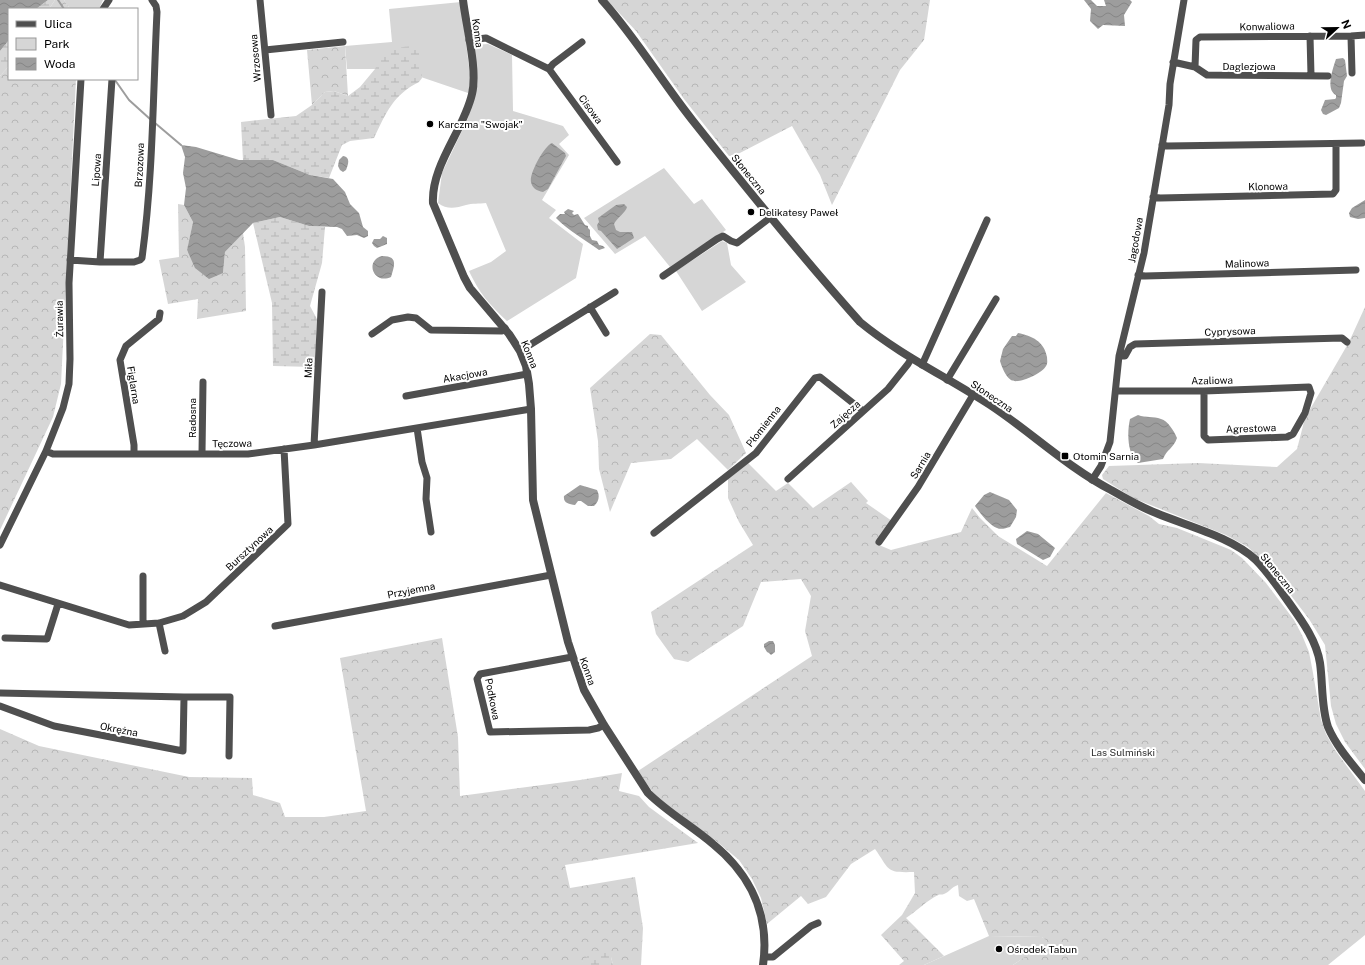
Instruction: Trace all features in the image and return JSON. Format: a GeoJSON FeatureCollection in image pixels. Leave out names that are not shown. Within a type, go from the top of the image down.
{"type":"FeatureCollection","features":[{"type":"Feature","properties":{"kind":"street","name":"Brzozowa"},"geometry":{"type":"LineString","coordinates":[[70,260],[134,262],[142,258],[150,159],[157,12],[156,6],[152,0]]}},
{"type":"Feature","properties":{"kind":"street","name":"Wrzosowa"},"geometry":{"type":"LineString","coordinates":[[260,0],[271,115]]}},
{"type":"Feature","properties":{"kind":"street","name":"Konna"},"geometry":{"type":"LineString","coordinates":[[463,0],[474,80],[472,94],[466,113],[440,169],[433,191],[433,203],[459,267],[467,282],[484,305],[505,328],[520,351],[527,374],[531,409],[533,500],[572,657],[584,690],[604,725],[648,793],[656,802],[714,845],[741,872],[753,892],[759,908],[765,935],[763,961]]}},
{"type":"Feature","properties":{"kind":"street","name":"Słoneczna"},"geometry":{"type":"LineString","coordinates":[[602,0],[632,37],[692,120],[771,217],[860,322],[911,359],[992,406],[1092,480],[1153,512],[1228,542],[1243,550],[1257,561],[1273,580],[1316,646],[1320,661],[1325,714],[1328,726],[1336,742],[1365,780]]}},
{"type":"Feature","properties":{"kind":"street","name":"Jagodowa"},"geometry":{"type":"LineString","coordinates":[[1092,480],[1101,466],[1110,442],[1119,356],[1144,253],[1169,105],[1173,62],[1184,0]]}},
{"type":"Feature","properties":{"kind":"street","name":"Konwaliowa"},"geometry":{"type":"LineString","coordinates":[[1196,67],[1196,40],[1200,37],[1365,35]]}},
{"type":"Feature","properties":{"kind":"street"},"geometry":{"type":"LineString","coordinates":[[1310,36],[1311,75]]}},
{"type":"Feature","properties":{"kind":"street"},"geometry":{"type":"LineString","coordinates":[[1351,36],[1352,73]]}},
{"type":"Feature","properties":{"kind":"street","name":"Cisowa"},"geometry":{"type":"LineString","coordinates":[[469,40],[486,38],[549,69],[617,162]]}},
{"type":"Feature","properties":{"kind":"street"},"geometry":{"type":"LineString","coordinates":[[265,50],[343,42]]}},
{"type":"Feature","properties":{"kind":"street"},"geometry":{"type":"LineString","coordinates":[[549,69],[553,64],[582,42]]}},
{"type":"Feature","properties":{"kind":"street","name":"Daglezjowa"},"geometry":{"type":"LineString","coordinates":[[1173,62],[1196,67],[1208,75],[1328,76]]}},
{"type":"Feature","properties":{"kind":"street","name":"Żurawia"},"geometry":{"type":"LineString","coordinates":[[0,545],[46,451],[63,408],[68,384],[70,260],[81,80]]}},
{"type":"Feature","properties":{"kind":"street","name":"Lipowa"},"geometry":{"type":"LineString","coordinates":[[100,262],[112,80]]}},
{"type":"Feature","properties":{"kind":"street","name":"Klonowa"},"geometry":{"type":"LineString","coordinates":[[1153,197],[1334,194],[1336,190],[1336,144]]}},
{"type":"Feature","properties":{"kind":"street"},"geometry":{"type":"LineString","coordinates":[[1162,145],[1362,144]]}},
{"type":"Feature","properties":{"kind":"street"},"geometry":{"type":"LineString","coordinates":[[662,276],[717,239],[724,236],[737,243],[771,217]]}},
{"type":"Feature","properties":{"kind":"street"},"geometry":{"type":"LineString","coordinates":[[922,365],[987,220]]}},
{"type":"Feature","properties":{"kind":"street","name":"Malinowa"},"geometry":{"type":"LineString","coordinates":[[1138,275],[1356,270]]}},
{"type":"Feature","properties":{"kind":"street","name":"Miła"},"geometry":{"type":"LineString","coordinates":[[314,445],[322,292]]}},
{"type":"Feature","properties":{"kind":"street"},"geometry":{"type":"LineString","coordinates":[[520,351],[615,292]]}},
{"type":"Feature","properties":{"kind":"street"},"geometry":{"type":"LineString","coordinates":[[947,380],[996,299]]}},
{"type":"Feature","properties":{"kind":"street"},"geometry":{"type":"LineString","coordinates":[[590,307],[606,333]]}},
{"type":"Feature","properties":{"kind":"street","name":"Figlarna"},"geometry":{"type":"LineString","coordinates":[[134,454],[134,444],[120,360],[124,348],[159,319],[160,313]]}},
{"type":"Feature","properties":{"kind":"street"},"geometry":{"type":"LineString","coordinates":[[372,334],[392,320],[408,316],[416,318],[431,330],[502,331],[505,328]]}},
{"type":"Feature","properties":{"kind":"street","name":"Cyprysowa"},"geometry":{"type":"LineString","coordinates":[[1119,356],[1125,356],[1130,347],[1135,344],[1342,338],[1347,342]]}},
{"type":"Feature","properties":{"kind":"street","name":"Zajęcza"},"geometry":{"type":"LineString","coordinates":[[788,479],[888,389],[911,359]]}},
{"type":"Feature","properties":{"kind":"street","name":"Akacjowa"},"geometry":{"type":"LineString","coordinates":[[406,396],[527,374]]}},
{"type":"Feature","properties":{"kind":"street","name":"Płomienna"},"geometry":{"type":"LineString","coordinates":[[654,533],[756,453],[815,378],[820,377],[863,411]]}},
{"type":"Feature","properties":{"kind":"street","name":"Radosna"},"geometry":{"type":"LineString","coordinates":[[202,454],[203,382]]}},
{"type":"Feature","properties":{"kind":"street","name":"Azaliowa"},"geometry":{"type":"LineString","coordinates":[[1116,391],[1204,391],[1309,387]]}},
{"type":"Feature","properties":{"kind":"street","name":"Agrestowa"},"geometry":{"type":"LineString","coordinates":[[1204,391],[1204,436],[1208,440],[1287,437],[1293,434],[1305,413],[1311,393],[1309,387]]}},
{"type":"Feature","properties":{"kind":"street","name":"Sarnia"},"geometry":{"type":"LineString","coordinates":[[879,542],[918,486],[973,395]]}},
{"type":"Feature","properties":{"kind":"street","name":"Tęczowa"},"geometry":{"type":"LineString","coordinates":[[46,451],[53,454],[248,454],[314,445],[531,409]]}},
{"type":"Feature","properties":{"kind":"street"},"geometry":{"type":"LineString","coordinates":[[417,428],[422,462],[427,478],[426,499],[431,532]]}},
{"type":"Feature","properties":{"kind":"street","name":"Bursztynowa"},"geometry":{"type":"LineString","coordinates":[[0,586],[130,624],[159,623],[183,616],[206,602],[288,524],[284,449]]}},
{"type":"Feature","properties":{"kind":"street","name":"Przyjemna"},"geometry":{"type":"LineString","coordinates":[[275,626],[551,575]]}},
{"type":"Feature","properties":{"kind":"street"},"geometry":{"type":"LineString","coordinates":[[143,576],[143,624]]}},
{"type":"Feature","properties":{"kind":"street"},"geometry":{"type":"LineString","coordinates":[[5,638],[47,639],[58,604]]}},
{"type":"Feature","properties":{"kind":"street"},"geometry":{"type":"LineString","coordinates":[[159,623],[165,651]]}},
{"type":"Feature","properties":{"kind":"street","name":"Podkowa"},"geometry":{"type":"LineString","coordinates":[[572,657],[480,674],[477,679],[490,732],[589,730],[604,725]]}},
{"type":"Feature","properties":{"kind":"street"},"geometry":{"type":"LineString","coordinates":[[0,693],[230,697],[228,756]]}},
{"type":"Feature","properties":{"kind":"street","name":"Okrężna"},"geometry":{"type":"LineString","coordinates":[[0,706],[54,726],[182,751],[184,696]]}},
{"type":"Feature","properties":{"kind":"street"},"geometry":{"type":"LineString","coordinates":[[763,961],[773,956],[811,926],[818,923]]}},
{"type":"Feature","properties":{"kind":"green space"},"geometry":{"type":"Polygon","coordinates":[[[48,0],[55,0],[50,8],[37,8],[48,0]]]}},
{"type":"Feature","properties":{"kind":"green space"},"geometry":{"type":"Polygon","coordinates":[[[55,0],[64,0],[69,8],[50,8],[55,0]]]}},
{"type":"Feature","properties":{"kind":"green space"},"geometry":{"type":"Polygon","coordinates":[[[64,0],[103,0],[99,8],[69,8],[64,0]]]}},
{"type":"Feature","properties":{"kind":"green space"},"geometry":{"type":"Polygon","coordinates":[[[607,0],[930,0],[924,40],[900,70],[832,205],[820,175],[792,126],[736,155],[729,156],[684,99],[636,31],[607,0]]]}},
{"type":"Feature","properties":{"kind":"green space"},"geometry":{"type":"Polygon","coordinates":[[[461,2],[471,83],[468,93],[415,75],[375,69],[347,69],[345,46],[392,42],[389,9],[461,2]]]}},
{"type":"Feature","properties":{"kind":"green space"},"geometry":{"type":"Polygon","coordinates":[[[8,41],[8,67],[0,76],[0,51],[8,41]]]}},
{"type":"Feature","properties":{"kind":"green space"},"geometry":{"type":"Polygon","coordinates":[[[488,44],[512,55],[513,111],[563,126],[569,135],[559,144],[569,155],[542,200],[556,210],[549,218],[583,244],[576,278],[507,321],[485,298],[469,271],[491,262],[506,251],[486,203],[452,208],[445,207],[438,203],[442,173],[468,118],[478,83],[474,45],[488,44]]]}},
{"type":"Feature","properties":{"kind":"green space"},"geometry":{"type":"Polygon","coordinates":[[[345,46],[348,96],[334,91],[325,92],[312,105],[307,50],[345,46]]]}},
{"type":"Feature","properties":{"kind":"green space"},"geometry":{"type":"Polygon","coordinates":[[[411,46],[419,50],[422,78],[419,82],[410,87],[396,99],[374,138],[350,141],[342,145],[329,178],[310,175],[273,160],[243,160],[241,122],[296,116],[312,105],[325,92],[334,91],[348,96],[360,87],[375,69],[385,51],[411,46]]]}},
{"type":"Feature","properties":{"kind":"green space"},"geometry":{"type":"Polygon","coordinates":[[[8,67],[8,80],[76,80],[61,384],[53,417],[0,530],[0,76],[8,67]]]}},
{"type":"Feature","properties":{"kind":"green space"},"geometry":{"type":"Polygon","coordinates":[[[664,168],[694,204],[702,199],[726,230],[670,267],[645,236],[615,254],[584,218],[664,168]]]}},
{"type":"Feature","properties":{"kind":"green space"},"geometry":{"type":"Polygon","coordinates":[[[178,204],[184,205],[193,222],[187,251],[223,273],[225,252],[243,233],[245,247],[246,311],[197,319],[198,299],[168,304],[159,260],[179,257],[178,204]]]}},
{"type":"Feature","properties":{"kind":"green space"},"geometry":{"type":"Polygon","coordinates":[[[280,217],[309,226],[325,227],[322,263],[310,306],[317,319],[315,367],[273,366],[272,303],[253,223],[280,217]]]}},
{"type":"Feature","properties":{"kind":"green space"},"geometry":{"type":"Polygon","coordinates":[[[722,241],[727,243],[731,265],[746,282],[702,311],[676,271],[722,241]]]}},
{"type":"Feature","properties":{"kind":"green space"},"geometry":{"type":"Polygon","coordinates":[[[1365,307],[1365,769],[1345,742],[1336,724],[1331,706],[1325,645],[1309,619],[1273,572],[1248,547],[1226,535],[1133,498],[1103,479],[1102,475],[1109,466],[1198,463],[1277,467],[1297,449],[1305,418],[1349,342],[1365,307]]]}},
{"type":"Feature","properties":{"kind":"green space"},"geometry":{"type":"Polygon","coordinates":[[[650,334],[661,335],[710,395],[729,415],[746,453],[728,470],[697,439],[671,459],[631,463],[610,512],[599,469],[598,441],[590,388],[650,334]]]}},
{"type":"Feature","properties":{"kind":"green space","name":"Las Sulmiński"},"geometry":{"type":"Polygon","coordinates":[[[748,463],[776,491],[788,483],[813,508],[851,482],[868,501],[866,503],[892,521],[879,545],[891,550],[961,532],[972,508],[998,536],[1047,566],[1106,493],[1149,516],[1159,524],[1177,528],[1231,550],[1242,558],[1266,583],[1294,620],[1302,635],[1309,652],[1321,720],[1326,734],[1335,750],[1365,791],[1365,935],[1328,965],[1013,965],[1047,941],[1042,937],[989,936],[974,899],[967,901],[959,896],[958,885],[946,893],[934,897],[906,918],[944,956],[924,965],[899,965],[904,961],[881,935],[902,915],[915,893],[914,872],[898,872],[889,869],[875,849],[851,864],[826,897],[808,904],[801,896],[767,924],[761,898],[752,879],[739,860],[715,840],[656,797],[638,771],[812,656],[805,631],[811,596],[801,579],[761,582],[743,626],[688,662],[674,659],[656,634],[651,612],[753,545],[739,522],[728,498],[728,479],[748,463]]]}},
{"type":"Feature","properties":{"kind":"green space"},"geometry":{"type":"Polygon","coordinates":[[[442,638],[458,737],[460,796],[622,773],[619,791],[639,796],[649,807],[698,843],[565,865],[570,888],[635,877],[643,928],[641,965],[613,965],[611,957],[582,962],[582,965],[0,965],[0,729],[39,746],[189,777],[252,778],[253,795],[280,803],[285,817],[324,817],[366,811],[340,658],[442,638]]]}},
{"type":"Feature","properties":{"kind":"green space","name":"Ośrodek Tabun"},"geometry":{"type":"Polygon","coordinates":[[[989,936],[1042,937],[1048,941],[1013,965],[924,965],[989,936]]]}},
{"type":"Feature","properties":{"kind":"green space"},"geometry":{"type":"Polygon","coordinates":[[[601,949],[611,957],[613,965],[582,965],[582,962],[591,952],[601,949]]]}},
{"type":"Feature","properties":{"kind":"water"},"geometry":{"type":"Polygon","coordinates":[[[0,0],[48,0],[37,8],[8,8],[8,41],[0,51],[0,0]]]}},
{"type":"Feature","properties":{"kind":"water"},"geometry":{"type":"Polygon","coordinates":[[[1084,0],[1091,0],[1097,6],[1106,6],[1104,0],[1130,0],[1132,2],[1124,15],[1125,26],[1103,25],[1098,29],[1090,21],[1091,9],[1084,0]]]}},
{"type":"Feature","properties":{"kind":"water"},"geometry":{"type":"Polygon","coordinates":[[[1343,58],[1345,60],[1347,76],[1344,81],[1341,103],[1339,108],[1326,115],[1323,114],[1321,110],[1325,100],[1336,98],[1330,84],[1333,68],[1336,59],[1343,58]]]}},
{"type":"Feature","properties":{"kind":"water"},"geometry":{"type":"Polygon","coordinates":[[[552,143],[565,153],[566,156],[548,189],[543,192],[534,188],[531,178],[541,155],[552,143]]]}},
{"type":"Feature","properties":{"kind":"water"},"geometry":{"type":"Polygon","coordinates":[[[181,145],[196,147],[239,160],[273,160],[310,175],[333,179],[345,192],[350,204],[359,213],[363,227],[368,231],[368,236],[364,238],[357,235],[347,236],[342,229],[337,227],[309,226],[280,217],[253,223],[225,252],[223,273],[209,279],[195,268],[187,250],[193,222],[184,205],[186,188],[183,173],[185,157],[181,145]]]}},
{"type":"Feature","properties":{"kind":"water"},"geometry":{"type":"Polygon","coordinates":[[[343,156],[348,160],[348,166],[343,172],[338,166],[339,160],[343,156]]]}},
{"type":"Feature","properties":{"kind":"water"},"geometry":{"type":"Polygon","coordinates":[[[1365,200],[1365,218],[1358,219],[1350,217],[1349,213],[1352,208],[1365,200]]]}},
{"type":"Feature","properties":{"kind":"water"},"geometry":{"type":"Polygon","coordinates":[[[624,204],[627,207],[626,209],[614,224],[616,230],[620,232],[632,232],[634,238],[617,249],[601,231],[598,230],[598,218],[616,205],[624,204]]]}},
{"type":"Feature","properties":{"kind":"water"},"geometry":{"type":"Polygon","coordinates":[[[568,209],[574,211],[572,213],[574,215],[578,214],[585,225],[588,226],[592,240],[597,241],[599,245],[605,248],[599,250],[571,231],[556,218],[560,214],[565,214],[564,212],[568,209]]]}},
{"type":"Feature","properties":{"kind":"water"},"geometry":{"type":"Polygon","coordinates":[[[383,236],[387,238],[387,244],[377,248],[374,246],[372,243],[374,239],[380,239],[383,236]]]}},
{"type":"Feature","properties":{"kind":"water"},"geometry":{"type":"Polygon","coordinates":[[[382,256],[391,258],[394,262],[391,277],[385,279],[376,275],[372,267],[373,263],[382,256]]]}},
{"type":"Feature","properties":{"kind":"water"},"geometry":{"type":"Polygon","coordinates":[[[1018,333],[1033,338],[1040,343],[1047,357],[1047,365],[1035,375],[1024,380],[1014,381],[1007,376],[1000,361],[1003,349],[1012,336],[1016,336],[1018,333]]]}},
{"type":"Feature","properties":{"kind":"water"},"geometry":{"type":"Polygon","coordinates":[[[1138,415],[1164,420],[1174,432],[1177,438],[1174,445],[1166,453],[1163,459],[1138,463],[1134,459],[1130,449],[1128,430],[1130,419],[1138,415]]]}},
{"type":"Feature","properties":{"kind":"water"},"geometry":{"type":"Polygon","coordinates":[[[580,485],[597,490],[598,498],[594,506],[588,506],[581,501],[578,501],[575,505],[573,505],[564,500],[564,496],[580,485]]]}},
{"type":"Feature","properties":{"kind":"water"},"geometry":{"type":"Polygon","coordinates":[[[990,492],[1009,500],[1017,510],[1016,517],[1010,527],[1004,529],[997,528],[985,518],[975,506],[984,495],[990,492]]]}},
{"type":"Feature","properties":{"kind":"water"},"geometry":{"type":"Polygon","coordinates":[[[1027,531],[1038,534],[1055,548],[1050,557],[1043,560],[1017,544],[1016,539],[1027,531]]]}},
{"type":"Feature","properties":{"kind":"water"},"geometry":{"type":"Polygon","coordinates":[[[769,641],[773,641],[775,645],[775,652],[771,655],[764,647],[764,644],[769,641]]]}},
{"type":"Feature","properties":{"kind":"waterway"},"geometry":{"type":"LineString","coordinates":[[58,0],[63,8]]}},
{"type":"Feature","properties":{"kind":"waterway"},"geometry":{"type":"LineString","coordinates":[[115,80],[129,100],[150,119]]}},
{"type":"Feature","properties":{"kind":"waterway"},"geometry":{"type":"LineString","coordinates":[[155,123],[181,145]]}},
{"type":"Feature","properties":{"kind":"place","name":"Karczma \"Swojak\""},"geometry":{"type":"Point","coordinates":[430,124]}},
{"type":"Feature","properties":{"kind":"place","name":"Delikatesy Paweł"},"geometry":{"type":"Point","coordinates":[751,212]}},
{"type":"Feature","properties":{"kind":"place","name":"Otomin Sarnia"},"geometry":{"type":"Point","coordinates":[1065,456]}},
{"type":"Feature","properties":{"kind":"place","name":"Ośrodek Tabun"},"geometry":{"type":"Point","coordinates":[999,949]}}]}
